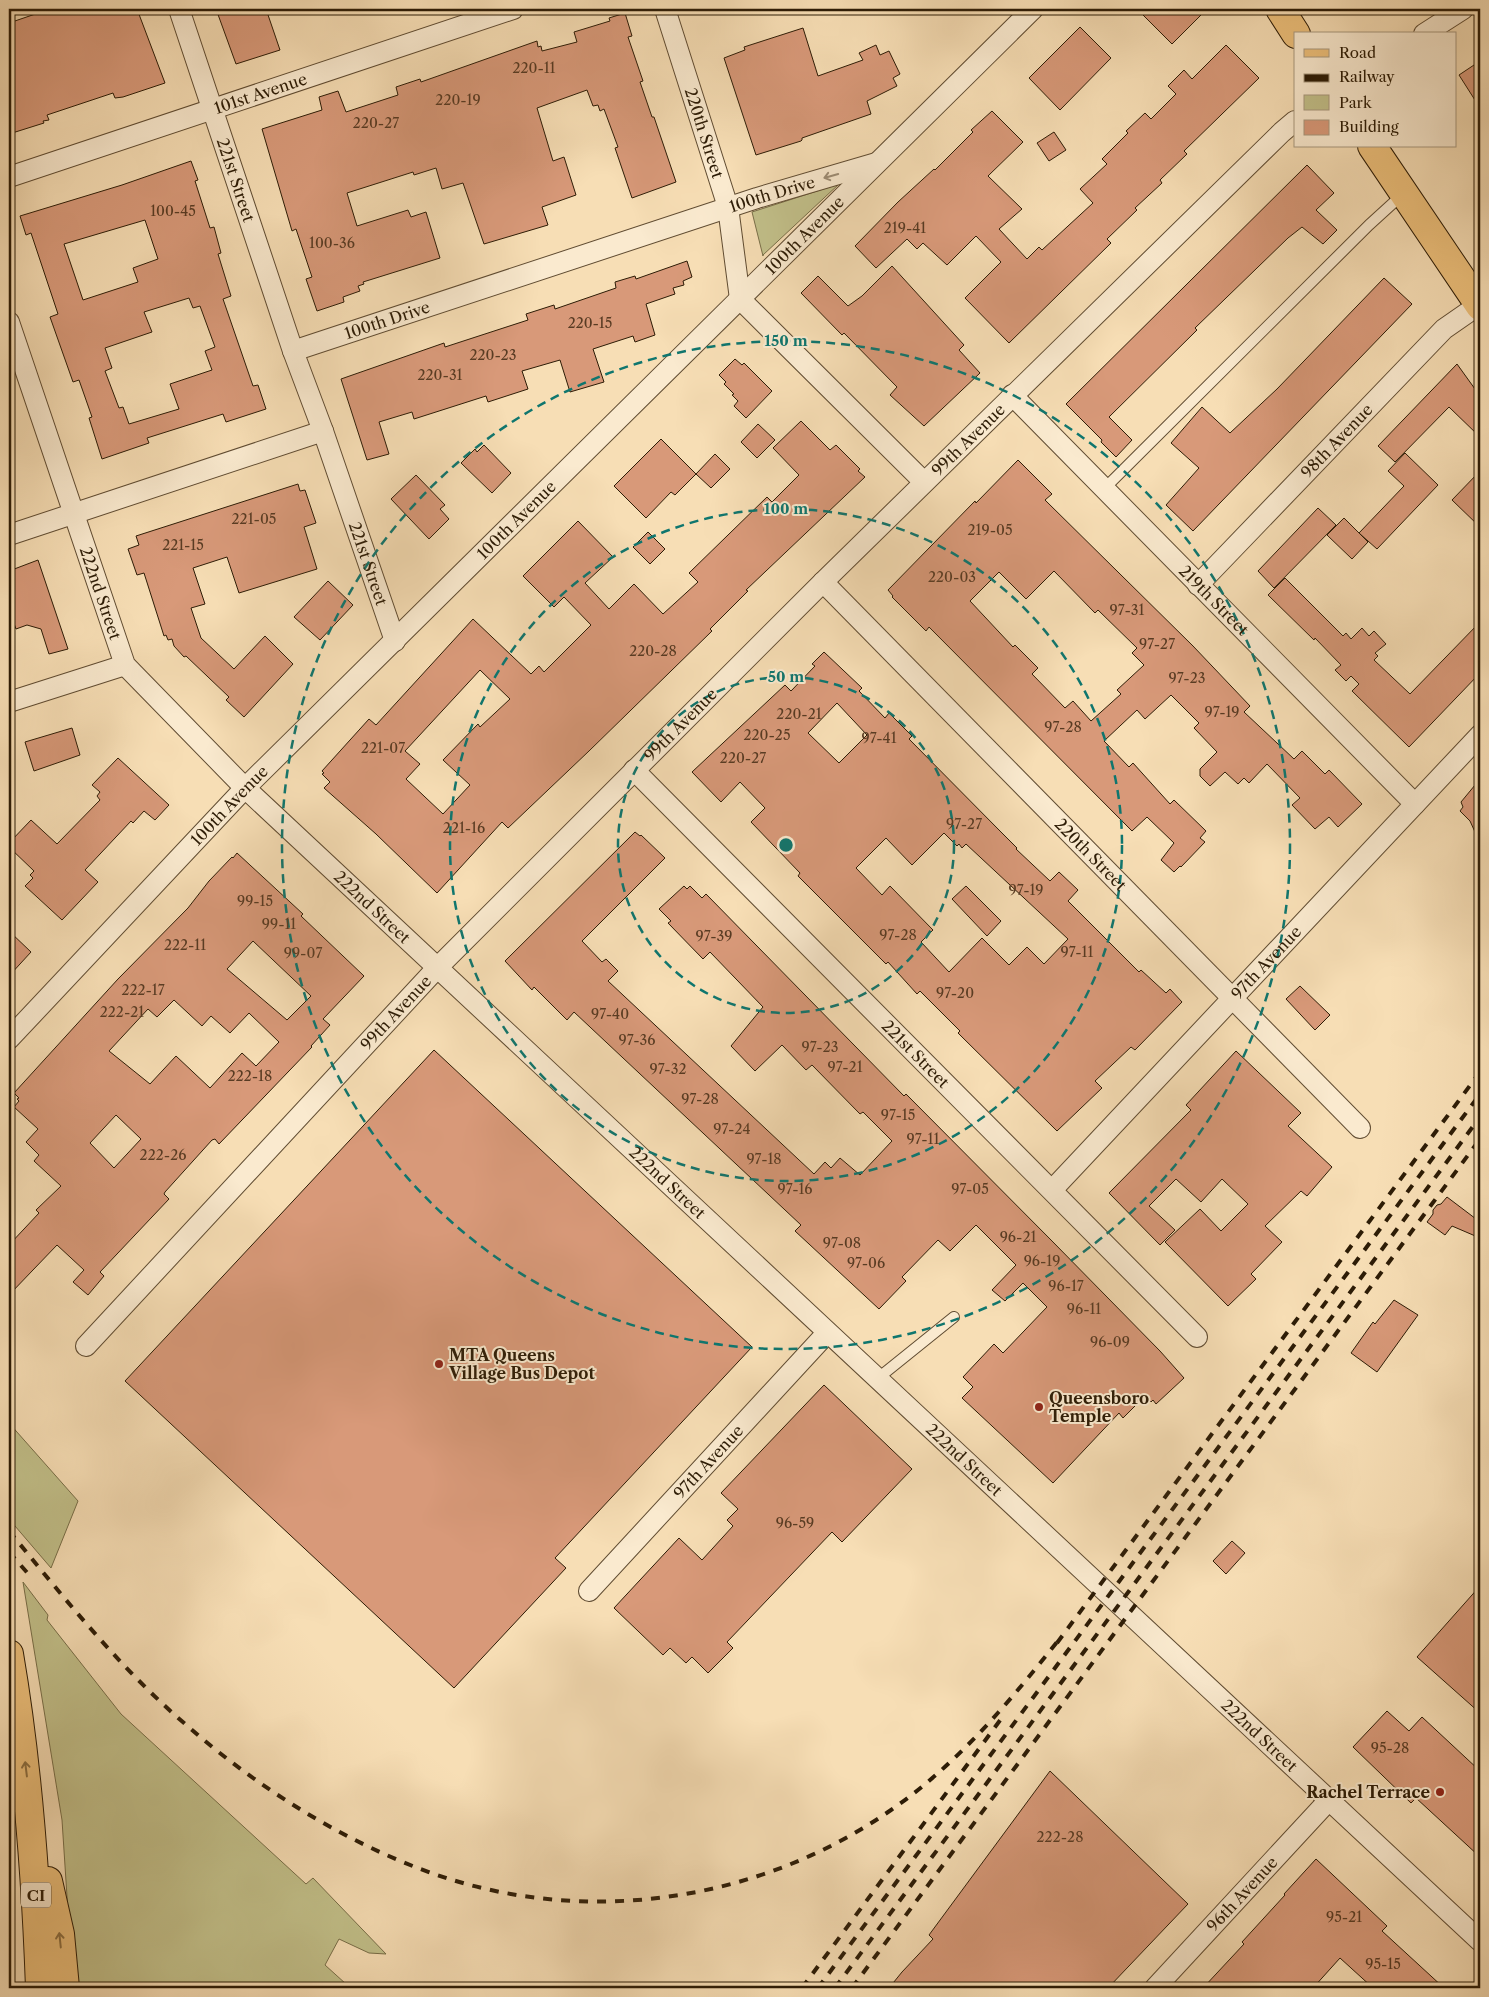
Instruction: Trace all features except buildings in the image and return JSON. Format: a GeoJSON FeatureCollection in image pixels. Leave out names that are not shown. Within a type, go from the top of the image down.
{"type":"FeatureCollection","features":[{"type":"Feature","properties":{"kind":"main road"},"geometry":{"type":"LineString","coordinates":[[1280,9],[1295,32]]}},
{"type":"Feature","properties":{"kind":"main road"},"geometry":{"type":"LineString","coordinates":[[1373,148],[1480,305]]}},
{"type":"Feature","properties":{"kind":"main road","name":"CI"},"geometry":{"type":"LineString","coordinates":[[9,1654],[22,1737],[29,1802],[40,1988]]}},
{"type":"Feature","properties":{"kind":"main road"},"geometry":{"type":"LineString","coordinates":[[29,1802],[60,1934],[65,1988]]}},
{"type":"Feature","properties":{"kind":"street","name":"221st Street"},"geometry":{"type":"LineString","coordinates":[[179,9],[293,351]]}},
{"type":"Feature","properties":{"kind":"street","name":"101st Avenue"},"geometry":{"type":"LineString","coordinates":[[9,177],[513,9]]}},
{"type":"Feature","properties":{"kind":"street","name":"220th Street"},"geometry":{"type":"LineString","coordinates":[[665,9],[728,208],[740,299]]}},
{"type":"Feature","properties":{"kind":"street","name":"100th Avenue"},"geometry":{"type":"LineString","coordinates":[[9,1039],[245,788],[1032,9]]}},
{"type":"Feature","properties":{"kind":"street"},"geometry":{"type":"LineString","coordinates":[[1427,32],[1463,9]]}},
{"type":"Feature","properties":{"kind":"street","name":"99th Avenue"},"geometry":{"type":"LineString","coordinates":[[86,1346],[437,968],[822,582],[1294,122]]}},
{"type":"Feature","properties":{"kind":"street","name":"100th Drive"},"geometry":{"type":"LineString","coordinates":[[293,351],[728,208],[878,162]]}},
{"type":"Feature","properties":{"kind":"street"},"geometry":{"type":"LineString","coordinates":[[740,299],[924,482]]}},
{"type":"Feature","properties":{"kind":"street","name":"98th Avenue"},"geometry":{"type":"LineString","coordinates":[[1198,585],[1444,329],[1480,305]]}},
{"type":"Feature","properties":{"kind":"street","name":"222nd Street"},"geometry":{"type":"LineString","coordinates":[[9,322],[125,665],[245,788],[1480,1941]]}},
{"type":"Feature","properties":{"kind":"street"},"geometry":{"type":"LineString","coordinates":[[9,535],[323,431],[293,351]]}},
{"type":"Feature","properties":{"kind":"street","name":"219th Street"},"geometry":{"type":"LineString","coordinates":[[1012,395],[1415,804]]}},
{"type":"Feature","properties":{"kind":"street","name":"221st Street"},"geometry":{"type":"LineString","coordinates":[[323,431],[395,641]]}},
{"type":"Feature","properties":{"kind":"street","name":"220th Street"},"geometry":{"type":"LineString","coordinates":[[822,582],[1360,1128]]}},
{"type":"Feature","properties":{"kind":"street"},"geometry":{"type":"LineString","coordinates":[[9,702],[125,665]]}},
{"type":"Feature","properties":{"kind":"street","name":"97th Avenue"},"geometry":{"type":"LineString","coordinates":[[1052,1189],[1480,735]]}},
{"type":"Feature","properties":{"kind":"street","name":"221st Street"},"geometry":{"type":"LineString","coordinates":[[634,770],[1197,1337]]}},
{"type":"Feature","properties":{"kind":"street","name":"97th Avenue"},"geometry":{"type":"LineString","coordinates":[[589,1591],[827,1333]]}},
{"type":"Feature","properties":{"kind":"street","name":"96th Avenue"},"geometry":{"type":"LineString","coordinates":[[1155,1988],[1329,1800]]}},
{"type":"Feature","properties":{"kind":"lane"},"geometry":{"type":"LineString","coordinates":[[1104,489],[1369,226],[1404,194]]}},
{"type":"Feature","properties":{"kind":"lane"},"geometry":{"type":"LineString","coordinates":[[877,1379],[954,1317]]}},
{"type":"Feature","properties":{"kind":"green space"},"geometry":{"type":"Polygon","coordinates":[[[839,184],[763,255],[763,256],[752,212],[839,184]]]}},
{"type":"Feature","properties":{"kind":"green space"},"geometry":{"type":"Polygon","coordinates":[[[9,1423],[78,1501],[51,1568],[9,1519],[9,1423]]]}},
{"type":"Feature","properties":{"kind":"green space"},"geometry":{"type":"Polygon","coordinates":[[[23,1582],[48,1615],[47,1620],[121,1714],[306,1884],[313,1878],[386,1954],[369,1953],[339,1939],[325,1965],[346,1984],[345,1988],[73,1988],[62,1820],[23,1582]]]}},
{"type":"Feature","properties":{"kind":"railway"},"geometry":{"type":"LineString","coordinates":[[1057,1643],[1480,1072]]}},
{"type":"Feature","properties":{"kind":"railway"},"geometry":{"type":"LineString","coordinates":[[818,1988],[1480,1094]]}},
{"type":"Feature","properties":{"kind":"railway"},"geometry":{"type":"LineString","coordinates":[[835,1988],[1480,1117]]}},
{"type":"Feature","properties":{"kind":"railway"},"geometry":{"type":"LineString","coordinates":[[852,1988],[1480,1139]]}},
{"type":"Feature","properties":{"kind":"railway"},"geometry":{"type":"LineString","coordinates":[[9,1531],[95,1634],[141,1683],[219,1753],[282,1798],[350,1837],[421,1869],[456,1881],[512,1894],[568,1901],[625,1901],[682,1895],[737,1882],[791,1864],[842,1840],[891,1810],[961,1752],[1003,1707],[1061,1637]]}},
{"type":"Feature","properties":{"kind":"railway"},"geometry":{"type":"LineString","coordinates":[[9,1552],[31,1577]]}},
{"type":"Feature","properties":{"kind":"railway"},"geometry":{"type":"LineString","coordinates":[[802,1988],[1004,1715]]}},
{"type":"Feature","properties":{"kind":"place","name":"MTA Queens Village Bus Depot"},"geometry":{"type":"Point","coordinates":[439,1364]}},
{"type":"Feature","properties":{"kind":"place","name":"Queensboro Temple"},"geometry":{"type":"Point","coordinates":[1039,1407]}},
{"type":"Feature","properties":{"kind":"place","name":"Rachel Terrace"},"geometry":{"type":"Point","coordinates":[1440,1792]}}]}
